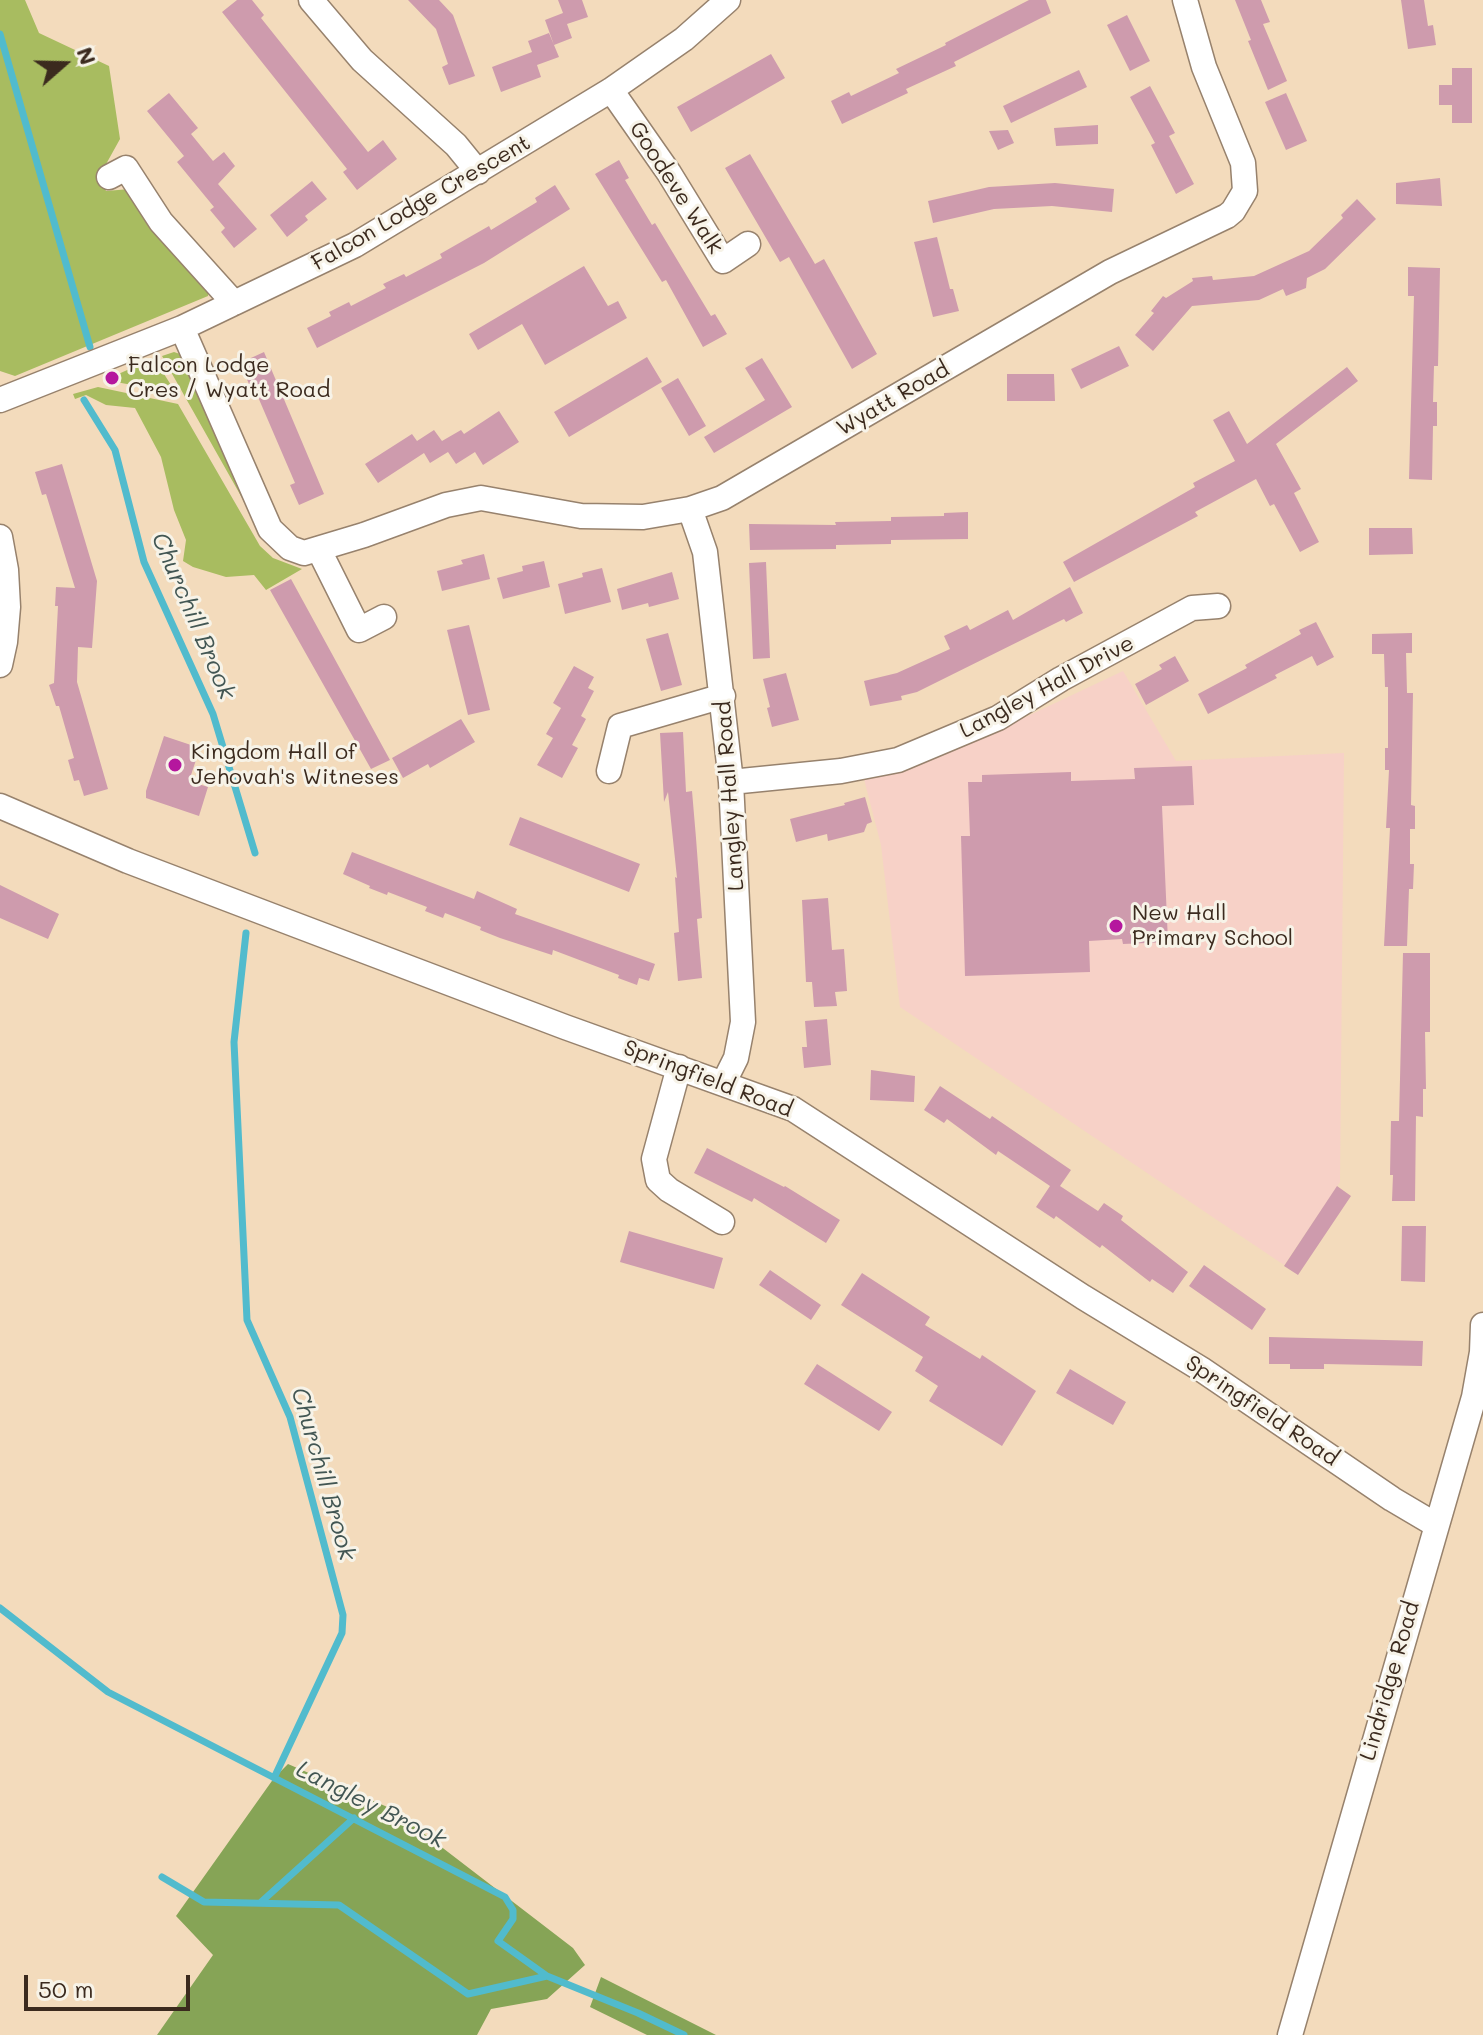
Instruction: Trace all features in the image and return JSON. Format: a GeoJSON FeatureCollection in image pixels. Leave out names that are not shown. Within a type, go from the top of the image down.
{"type":"FeatureCollection","features":[{"type":"Feature","properties":{"kind":"street"},"geometry":{"type":"LineString","coordinates":[[311,0],[362,60],[456,145],[478,172]]}},
{"type":"Feature","properties":{"kind":"street","name":"Falcon Lodge Crescent"},"geometry":{"type":"LineString","coordinates":[[0,400],[182,328],[355,245],[611,90],[684,39],[728,0]]}},
{"type":"Feature","properties":{"kind":"street","name":"Wyatt Road"},"geometry":{"type":"LineString","coordinates":[[319,550],[446,505],[481,498],[581,516],[643,517],[690,509],[722,498],[1110,272],[1227,216],[1245,191],[1243,163],[1204,67],[1185,0]]}},
{"type":"Feature","properties":{"kind":"street","name":"Goodeve Walk"},"geometry":{"type":"LineString","coordinates":[[611,90],[669,173],[723,261],[748,244]]}},
{"type":"Feature","properties":{"kind":"street"},"geometry":{"type":"LineString","coordinates":[[109,177],[126,168],[161,222],[234,303]]}},
{"type":"Feature","properties":{"kind":"street"},"geometry":{"type":"LineString","coordinates":[[182,328],[270,529],[290,548],[304,553],[319,550],[359,630],[384,617]]}},
{"type":"Feature","properties":{"kind":"street","name":"Langley Hall Road"},"geometry":{"type":"LineString","coordinates":[[690,509],[705,552],[731,782],[743,1022],[736,1058],[724,1082]]}},
{"type":"Feature","properties":{"kind":"street"},"geometry":{"type":"LineString","coordinates":[[0,537],[8,607],[0,665]]}},
{"type":"Feature","properties":{"kind":"street","name":"Langley Hall Drive"},"geometry":{"type":"LineString","coordinates":[[731,782],[841,771],[898,760],[998,718],[1061,679],[1192,608],[1218,606]]}},
{"type":"Feature","properties":{"kind":"street"},"geometry":{"type":"LineString","coordinates":[[609,771],[620,726],[723,696]]}},
{"type":"Feature","properties":{"kind":"street","name":"Springfield Road"},"geometry":{"type":"LineString","coordinates":[[0,806],[128,861],[793,1109],[1083,1297],[1201,1369],[1392,1499],[1436,1525]]}},
{"type":"Feature","properties":{"kind":"street"},"geometry":{"type":"LineString","coordinates":[[679,1067],[654,1159],[658,1180],[722,1222]]}},
{"type":"Feature","properties":{"kind":"street","name":"Lindridge Road"},"geometry":{"type":"LineString","coordinates":[[1290,2035],[1474,1397],[1483,1325]]}},
{"type":"Feature","properties":{"kind":"shaded area","name":"New Hall Primary School"},"geometry":{"type":"Polygon","coordinates":[[[1123,671],[1176,761],[1344,753],[1340,1182],[1284,1265],[900,1007],[881,845],[864,779],[916,765],[960,748],[1123,671]]]}},
{"type":"Feature","properties":{"kind":"green space"},"geometry":{"type":"Polygon","coordinates":[[[0,0],[25,0],[39,33],[109,66],[120,139],[100,175],[106,191],[130,189],[209,286],[208,296],[15,376],[0,371],[0,0]]]}},
{"type":"Feature","properties":{"kind":"green space"},"geometry":{"type":"Polygon","coordinates":[[[174,352],[189,363],[249,505],[246,505],[162,356],[174,352]]]}},
{"type":"Feature","properties":{"kind":"green space"},"geometry":{"type":"Polygon","coordinates":[[[154,358],[176,393],[105,380],[154,358]]]}},
{"type":"Feature","properties":{"kind":"green space"},"geometry":{"type":"Polygon","coordinates":[[[98,387],[178,404],[260,546],[273,558],[302,569],[266,590],[254,575],[226,577],[183,561],[186,540],[174,510],[161,457],[135,408],[106,405],[86,395],[75,399],[73,394],[98,387]]]}},
{"type":"Feature","properties":{"kind":"green space"},"geometry":{"type":"Polygon","coordinates":[[[288,1764],[392,1809],[573,1948],[585,1965],[547,1999],[491,2009],[477,2035],[157,2035],[213,1955],[176,1916],[274,1778],[288,1764]]]}},
{"type":"Feature","properties":{"kind":"green space"},"geometry":{"type":"Polygon","coordinates":[[[601,1977],[716,2035],[647,2035],[590,2007],[601,1977]]]}},
{"type":"Feature","properties":{"kind":"building"},"geometry":{"type":"Polygon","coordinates":[[[237,0],[252,0],[264,15],[261,18],[368,152],[383,140],[397,159],[357,190],[343,172],[347,169],[222,12],[237,0]]]}},
{"type":"Feature","properties":{"kind":"building"},"geometry":{"type":"Polygon","coordinates":[[[408,0],[439,0],[453,15],[475,76],[449,85],[442,67],[448,64],[436,29],[408,0]]]}},
{"type":"Feature","properties":{"kind":"building"},"geometry":{"type":"Polygon","coordinates":[[[558,0],[582,0],[588,17],[567,24],[572,38],[554,45],[545,20],[563,13],[558,0]]]}},
{"type":"Feature","properties":{"kind":"building"},"geometry":{"type":"Polygon","coordinates":[[[1029,0],[1046,0],[1051,13],[954,62],[956,66],[906,89],[908,93],[842,124],[831,101],[849,92],[851,96],[899,73],[896,69],[1029,0]]]}},
{"type":"Feature","properties":{"kind":"building"},"geometry":{"type":"Polygon","coordinates":[[[1235,0],[1261,0],[1270,22],[1263,24],[1287,81],[1268,90],[1235,0]]]}},
{"type":"Feature","properties":{"kind":"building"},"geometry":{"type":"Polygon","coordinates":[[[1401,0],[1424,0],[1428,26],[1433,25],[1436,45],[1408,49],[1401,0]]]}},
{"type":"Feature","properties":{"kind":"building"},"geometry":{"type":"Polygon","coordinates":[[[1127,15],[1150,61],[1130,71],[1107,25],[1127,15]]]}},
{"type":"Feature","properties":{"kind":"building"},"geometry":{"type":"Polygon","coordinates":[[[549,33],[559,57],[537,65],[541,77],[501,92],[492,67],[532,52],[528,41],[549,33]]]}},
{"type":"Feature","properties":{"kind":"building"},"geometry":{"type":"Polygon","coordinates":[[[771,54],[785,78],[691,132],[677,107],[771,54]]]}},
{"type":"Feature","properties":{"kind":"building"},"geometry":{"type":"Polygon","coordinates":[[[1452,68],[1472,68],[1472,123],[1452,123],[1452,105],[1439,105],[1439,85],[1452,85],[1452,68]]]}},
{"type":"Feature","properties":{"kind":"building"},"geometry":{"type":"Polygon","coordinates":[[[1079,70],[1087,87],[1011,123],[1003,106],[1079,70]]]}},
{"type":"Feature","properties":{"kind":"building"},"geometry":{"type":"Polygon","coordinates":[[[1150,86],[1175,133],[1169,136],[1194,184],[1176,194],[1151,145],[1155,143],[1130,97],[1150,86]]]}},
{"type":"Feature","properties":{"kind":"building"},"geometry":{"type":"Polygon","coordinates":[[[169,93],[198,128],[191,134],[213,161],[224,152],[235,166],[218,184],[257,229],[234,248],[221,232],[225,228],[210,210],[214,207],[177,162],[184,156],[147,111],[169,93]]]}},
{"type":"Feature","properties":{"kind":"building"},"geometry":{"type":"Polygon","coordinates":[[[1286,93],[1307,141],[1286,150],[1265,102],[1286,93]]]}},
{"type":"Feature","properties":{"kind":"building"},"geometry":{"type":"Polygon","coordinates":[[[1098,125],[1098,144],[1056,146],[1054,128],[1098,125]]]}},
{"type":"Feature","properties":{"kind":"building"},"geometry":{"type":"Polygon","coordinates":[[[1008,130],[1014,143],[998,150],[989,131],[1008,130]]]}},
{"type":"Feature","properties":{"kind":"building"},"geometry":{"type":"Polygon","coordinates":[[[750,154],[815,264],[824,259],[877,354],[852,369],[789,257],[780,262],[725,168],[750,154]]]}},
{"type":"Feature","properties":{"kind":"building"},"geometry":{"type":"Polygon","coordinates":[[[619,160],[629,178],[625,180],[652,225],[655,223],[711,316],[715,314],[727,334],[703,347],[666,280],[662,282],[595,174],[619,160]]]}},
{"type":"Feature","properties":{"kind":"building"},"geometry":{"type":"Polygon","coordinates":[[[1440,178],[1442,206],[1396,204],[1396,183],[1440,178]]]}},
{"type":"Feature","properties":{"kind":"building"},"geometry":{"type":"Polygon","coordinates":[[[312,181],[327,199],[305,216],[308,220],[287,237],[270,215],[312,181]]]}},
{"type":"Feature","properties":{"kind":"building"},"geometry":{"type":"Polygon","coordinates":[[[1055,183],[1114,189],[1112,212],[1052,206],[994,209],[933,223],[928,201],[989,187],[1055,183]]]}},
{"type":"Feature","properties":{"kind":"building"},"geometry":{"type":"Polygon","coordinates":[[[555,185],[570,209],[484,263],[317,348],[307,328],[331,316],[329,312],[349,302],[351,306],[386,288],[383,284],[404,274],[406,277],[442,258],[440,254],[489,226],[491,230],[537,202],[535,198],[555,185]]]}},
{"type":"Feature","properties":{"kind":"building"},"geometry":{"type":"Polygon","coordinates":[[[1357,199],[1376,219],[1325,269],[1307,278],[1306,288],[1286,296],[1283,289],[1259,300],[1192,306],[1153,351],[1135,335],[1154,313],[1151,311],[1163,296],[1166,298],[1193,281],[1192,278],[1212,276],[1213,280],[1254,276],[1309,251],[1343,218],[1341,215],[1357,199]]]}},
{"type":"Feature","properties":{"kind":"building"},"geometry":{"type":"Polygon","coordinates":[[[937,237],[959,311],[933,317],[914,242],[937,237]]]}},
{"type":"Feature","properties":{"kind":"building"},"geometry":{"type":"Polygon","coordinates":[[[584,266],[608,306],[618,301],[627,318],[545,365],[522,324],[478,350],[469,334],[584,266]]]}},
{"type":"Feature","properties":{"kind":"building"},"geometry":{"type":"Polygon","coordinates":[[[1408,267],[1440,268],[1438,366],[1434,366],[1433,402],[1437,402],[1437,426],[1433,426],[1432,480],[1409,479],[1414,296],[1408,296],[1408,267]]]}},
{"type":"Feature","properties":{"kind":"building"},"geometry":{"type":"Polygon","coordinates":[[[1119,346],[1129,366],[1081,389],[1071,369],[1119,346]]]}},
{"type":"Feature","properties":{"kind":"building"},"geometry":{"type":"Polygon","coordinates":[[[264,352],[324,494],[299,505],[290,485],[295,483],[252,383],[249,384],[240,363],[264,352]]]}},
{"type":"Feature","properties":{"kind":"building"},"geometry":{"type":"Polygon","coordinates":[[[647,357],[662,382],[569,437],[554,412],[647,357]]]}},
{"type":"Feature","properties":{"kind":"building"},"geometry":{"type":"Polygon","coordinates":[[[762,358],[792,407],[714,453],[704,437],[765,400],[745,368],[762,358]]]}},
{"type":"Feature","properties":{"kind":"building"},"geometry":{"type":"Polygon","coordinates":[[[1347,367],[1358,381],[1276,444],[1301,489],[1294,493],[1319,542],[1300,552],[1274,504],[1270,506],[1256,479],[1195,512],[1198,516],[1074,582],[1063,562],[1235,461],[1213,420],[1229,411],[1247,444],[1347,367]]]}},
{"type":"Feature","properties":{"kind":"building"},"geometry":{"type":"Polygon","coordinates":[[[1007,374],[1054,374],[1055,401],[1007,401],[1007,374]]]}},
{"type":"Feature","properties":{"kind":"building"},"geometry":{"type":"Polygon","coordinates":[[[678,378],[706,426],[689,436],[661,388],[678,378]]]}},
{"type":"Feature","properties":{"kind":"building"},"geometry":{"type":"Polygon","coordinates":[[[499,411],[519,442],[483,465],[475,452],[456,464],[448,452],[430,463],[424,453],[378,483],[365,464],[412,434],[417,441],[434,430],[442,441],[461,430],[464,434],[499,411]]]}},
{"type":"Feature","properties":{"kind":"building"},"geometry":{"type":"Polygon","coordinates":[[[62,464],[97,581],[92,648],[78,647],[77,682],[108,789],[84,796],[79,780],[74,781],[68,760],[74,758],[59,706],[56,706],[49,685],[54,683],[56,587],[75,588],[46,494],[42,495],[35,472],[62,464]]]}},
{"type":"Feature","properties":{"kind":"building"},"geometry":{"type":"Polygon","coordinates":[[[968,512],[968,539],[891,540],[891,544],[836,545],[836,549],[750,550],[749,524],[836,525],[835,522],[891,521],[891,517],[944,516],[944,513],[968,512]]]}},
{"type":"Feature","properties":{"kind":"building"},"geometry":{"type":"Polygon","coordinates":[[[1369,528],[1412,528],[1413,554],[1369,555],[1369,528]]]}},
{"type":"Feature","properties":{"kind":"building"},"geometry":{"type":"Polygon","coordinates":[[[484,554],[490,579],[442,591],[437,571],[484,554]]]}},
{"type":"Feature","properties":{"kind":"building"},"geometry":{"type":"Polygon","coordinates":[[[544,561],[550,587],[503,599],[497,578],[523,571],[522,566],[544,561]]]}},
{"type":"Feature","properties":{"kind":"building"},"geometry":{"type":"Polygon","coordinates":[[[766,562],[770,658],[753,659],[749,563],[766,562]]]}},
{"type":"Feature","properties":{"kind":"building"},"geometry":{"type":"Polygon","coordinates":[[[602,568],[611,602],[565,614],[558,584],[602,568]]]}},
{"type":"Feature","properties":{"kind":"building"},"geometry":{"type":"Polygon","coordinates":[[[672,572],[679,599],[622,610],[617,589],[672,572]]]}},
{"type":"Feature","properties":{"kind":"building"},"geometry":{"type":"Polygon","coordinates":[[[291,579],[390,760],[371,769],[270,590],[291,579]]]}},
{"type":"Feature","properties":{"kind":"building"},"geometry":{"type":"Polygon","coordinates":[[[1070,587],[1083,613],[1066,622],[1064,619],[917,692],[901,696],[902,700],[870,706],[864,681],[897,673],[950,649],[944,636],[967,625],[970,630],[1008,610],[1013,620],[1070,587]]]}},
{"type":"Feature","properties":{"kind":"building"},"geometry":{"type":"Polygon","coordinates":[[[1316,622],[1334,657],[1317,666],[1312,656],[1208,714],[1198,694],[1247,668],[1245,665],[1301,634],[1299,630],[1316,622]]]}},
{"type":"Feature","properties":{"kind":"building"},"geometry":{"type":"Polygon","coordinates":[[[469,625],[490,710],[468,715],[447,630],[469,625]]]}},
{"type":"Feature","properties":{"kind":"building"},"geometry":{"type":"Polygon","coordinates":[[[668,633],[682,685],[661,691],[646,639],[668,633]]]}},
{"type":"Feature","properties":{"kind":"building"},"geometry":{"type":"Polygon","coordinates":[[[1412,633],[1412,653],[1406,653],[1407,693],[1413,693],[1411,805],[1415,806],[1415,829],[1410,829],[1410,864],[1414,864],[1413,889],[1409,889],[1407,946],[1384,946],[1390,828],[1386,828],[1389,770],[1385,770],[1388,687],[1385,687],[1384,654],[1372,654],[1372,634],[1412,633]]]}},
{"type":"Feature","properties":{"kind":"building"},"geometry":{"type":"Polygon","coordinates":[[[1175,656],[1189,681],[1146,705],[1135,684],[1162,669],[1159,665],[1175,656]]]}},
{"type":"Feature","properties":{"kind":"building"},"geometry":{"type":"Polygon","coordinates":[[[574,666],[594,677],[588,688],[594,691],[581,716],[586,719],[572,745],[578,748],[562,778],[537,765],[553,738],[546,734],[561,708],[553,703],[574,666]]]}},
{"type":"Feature","properties":{"kind":"building"},"geometry":{"type":"Polygon","coordinates":[[[786,673],[799,720],[772,727],[763,679],[786,673]]]}},
{"type":"Feature","properties":{"kind":"building"},"geometry":{"type":"Polygon","coordinates":[[[461,719],[475,742],[430,768],[428,764],[403,778],[392,758],[461,719]]]}},
{"type":"Feature","properties":{"kind":"building"},"geometry":{"type":"Polygon","coordinates":[[[683,732],[686,792],[692,791],[696,838],[702,918],[697,919],[702,978],[678,981],[674,933],[679,932],[677,878],[668,792],[664,802],[660,733],[683,732]]]}},
{"type":"Feature","properties":{"kind":"building","name":"Kingdom Hall of Jehovah's Witneses"},"geometry":{"type":"Polygon","coordinates":[[[164,736],[200,748],[189,781],[208,787],[199,816],[146,798],[164,736]]]}},
{"type":"Feature","properties":{"kind":"building"},"geometry":{"type":"Polygon","coordinates":[[[1192,766],[1194,805],[1162,806],[1168,942],[1123,944],[1122,939],[1089,941],[1090,972],[965,976],[961,836],[970,836],[968,782],[982,782],[982,775],[1071,772],[1071,781],[1135,779],[1134,768],[1192,766]]]}},
{"type":"Feature","properties":{"kind":"building"},"geometry":{"type":"Polygon","coordinates":[[[865,797],[872,822],[867,824],[864,832],[828,841],[827,834],[796,842],[790,819],[865,797]]]}},
{"type":"Feature","properties":{"kind":"building"},"geometry":{"type":"Polygon","coordinates":[[[520,817],[640,864],[629,892],[509,845],[520,817]]]}},
{"type":"Feature","properties":{"kind":"building"},"geometry":{"type":"Polygon","coordinates":[[[352,852],[474,899],[477,891],[517,909],[515,914],[655,964],[649,981],[639,978],[637,985],[553,950],[552,955],[500,938],[445,913],[443,918],[425,911],[427,907],[369,888],[343,874],[352,852]]]}},
{"type":"Feature","properties":{"kind":"building"},"geometry":{"type":"Polygon","coordinates":[[[0,885],[59,914],[48,939],[0,918],[0,885]]]}},
{"type":"Feature","properties":{"kind":"building"},"geometry":{"type":"Polygon","coordinates":[[[828,898],[832,950],[844,949],[847,991],[835,992],[837,1006],[814,1007],[812,982],[806,982],[802,900],[828,898]]]}},
{"type":"Feature","properties":{"kind":"building"},"geometry":{"type":"Polygon","coordinates":[[[1403,953],[1430,953],[1430,1032],[1425,1032],[1423,1117],[1416,1116],[1415,1201],[1392,1201],[1393,1175],[1390,1175],[1391,1121],[1399,1121],[1403,953]]]}},
{"type":"Feature","properties":{"kind":"building"},"geometry":{"type":"Polygon","coordinates":[[[827,1019],[831,1065],[804,1068],[802,1047],[807,1047],[805,1021],[827,1019]]]}},
{"type":"Feature","properties":{"kind":"building"},"geometry":{"type":"Polygon","coordinates":[[[871,1070],[915,1076],[914,1102],[870,1100],[871,1070]]]}},
{"type":"Feature","properties":{"kind":"building"},"geometry":{"type":"Polygon","coordinates":[[[940,1086],[990,1119],[992,1116],[1071,1170],[1060,1186],[1098,1211],[1104,1203],[1188,1272],[1173,1293],[1152,1279],[1150,1282],[1102,1245],[1100,1248],[1056,1216],[1054,1219],[1036,1207],[1050,1186],[998,1151],[996,1155],[947,1119],[944,1123],[924,1110],[940,1086]]]}},
{"type":"Feature","properties":{"kind":"building"},"geometry":{"type":"Polygon","coordinates":[[[707,1148],[785,1186],[840,1220],[826,1243],[754,1198],[752,1202],[694,1173],[707,1148]]]}},
{"type":"Feature","properties":{"kind":"building"},"geometry":{"type":"Polygon","coordinates":[[[1337,1186],[1351,1196],[1298,1275],[1284,1266],[1337,1186]]]}},
{"type":"Feature","properties":{"kind":"building"},"geometry":{"type":"Polygon","coordinates":[[[1402,1226],[1426,1226],[1425,1282],[1401,1281],[1402,1226]]]}},
{"type":"Feature","properties":{"kind":"building"},"geometry":{"type":"Polygon","coordinates":[[[629,1231],[723,1258],[714,1289],[620,1262],[629,1231]]]}},
{"type":"Feature","properties":{"kind":"building"},"geometry":{"type":"Polygon","coordinates":[[[1204,1265],[1266,1309],[1252,1330],[1189,1286],[1204,1265]]]}},
{"type":"Feature","properties":{"kind":"building"},"geometry":{"type":"Polygon","coordinates":[[[770,1270],[821,1305],[811,1320],[759,1285],[770,1270]]]}},
{"type":"Feature","properties":{"kind":"building"},"geometry":{"type":"Polygon","coordinates":[[[862,1273],[930,1317],[925,1325],[980,1359],[982,1355],[1036,1391],[1002,1446],[929,1401],[938,1386],[915,1371],[923,1357],[841,1305],[862,1273]]]}},
{"type":"Feature","properties":{"kind":"building"},"geometry":{"type":"Polygon","coordinates":[[[1269,1337],[1423,1341],[1422,1366],[1324,1364],[1324,1369],[1290,1369],[1290,1364],[1269,1364],[1269,1337]]]}},
{"type":"Feature","properties":{"kind":"building"},"geometry":{"type":"Polygon","coordinates":[[[817,1364],[892,1412],[879,1431],[804,1384],[817,1364]]]}},
{"type":"Feature","properties":{"kind":"building"},"geometry":{"type":"Polygon","coordinates":[[[1070,1369],[1126,1402],[1113,1425],[1056,1393],[1070,1369]]]}},
{"type":"Feature","properties":{"kind":"waterway","name":"Churchill Brook"},"geometry":{"type":"LineString","coordinates":[[0,34],[90,347]]}},
{"type":"Feature","properties":{"kind":"waterway","name":"Churchill Brook"},"geometry":{"type":"LineString","coordinates":[[84,400],[115,450],[144,562],[213,714],[255,853]]}},
{"type":"Feature","properties":{"kind":"waterway","name":"Churchill Brook"},"geometry":{"type":"LineString","coordinates":[[246,933],[234,1042],[247,1320],[290,1417],[343,1615],[342,1633],[274,1778]]}},
{"type":"Feature","properties":{"kind":"waterway","name":"Langley Brook"},"geometry":{"type":"LineString","coordinates":[[0,1608],[108,1692],[505,1897],[513,1910],[513,1919],[498,1941],[547,1976],[684,2035]]}},
{"type":"Feature","properties":{"kind":"waterway"},"geometry":{"type":"LineString","coordinates":[[260,1903],[354,1818]]}},
{"type":"Feature","properties":{"kind":"waterway"},"geometry":{"type":"LineString","coordinates":[[162,1877],[204,1902],[339,1905],[468,1994],[547,1976]]}},
{"type":"Feature","properties":{"kind":"place","name":"Falcon Lodge Cres / Wyatt Road"},"geometry":{"type":"Point","coordinates":[112,378]}},
{"type":"Feature","properties":{"kind":"place","name":"Kingdom Hall of Jehovah's Witneses"},"geometry":{"type":"Point","coordinates":[175,765]}},
{"type":"Feature","properties":{"kind":"place","name":"New Hall Primary School"},"geometry":{"type":"Point","coordinates":[1116,926]}}]}
